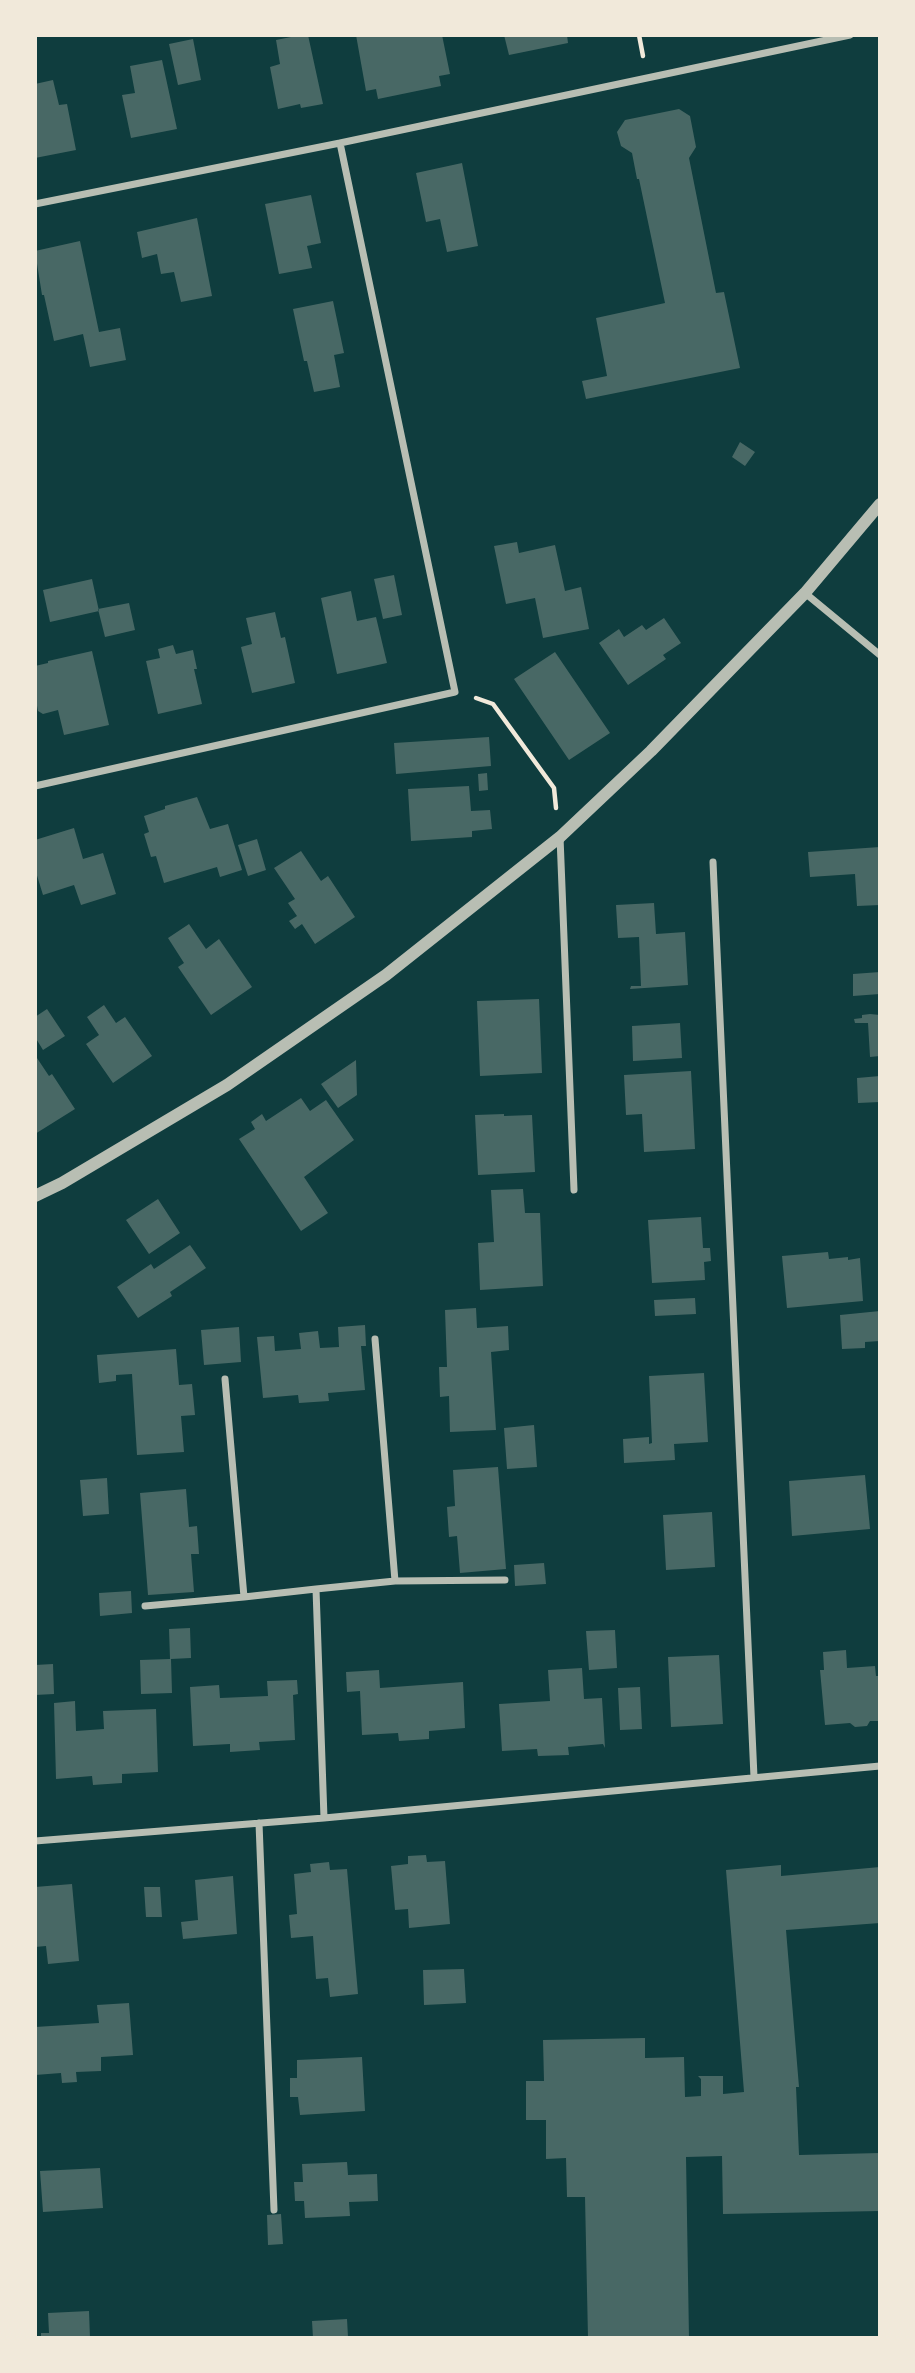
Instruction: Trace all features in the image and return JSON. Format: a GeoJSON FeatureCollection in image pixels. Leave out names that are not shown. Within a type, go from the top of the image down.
{"type":"FeatureCollection","features":[{"type":"Feature","properties":{"kind":"street"},"geometry":{"type":"LineString","coordinates":[[35,204],[340,143],[850,35]]}},
{"type":"Feature","properties":{"kind":"street"},"geometry":{"type":"LineString","coordinates":[[35,786],[455,692],[340,143]]}},
{"type":"Feature","properties":{"kind":"street"},"geometry":{"type":"LineString","coordinates":[[35,1196],[62,1184],[239,1077],[386,975],[560,837],[651,751],[804,593],[880,504]]}},
{"type":"Feature","properties":{"kind":"street"},"geometry":{"type":"LineString","coordinates":[[804,593],[880,655]]}},
{"type":"Feature","properties":{"kind":"street"},"geometry":{"type":"LineString","coordinates":[[560,837],[574,1190]]}},
{"type":"Feature","properties":{"kind":"street"},"geometry":{"type":"LineString","coordinates":[[713,862],[754,1777]]}},
{"type":"Feature","properties":{"kind":"street"},"geometry":{"type":"LineString","coordinates":[[375,1339],[395,1581]]}},
{"type":"Feature","properties":{"kind":"street"},"geometry":{"type":"LineString","coordinates":[[225,1379],[244,1597]]}},
{"type":"Feature","properties":{"kind":"street"},"geometry":{"type":"LineString","coordinates":[[145,1606],[395,1581],[505,1580]]}},
{"type":"Feature","properties":{"kind":"street"},"geometry":{"type":"LineString","coordinates":[[316,1589],[324,1818]]}},
{"type":"Feature","properties":{"kind":"street"},"geometry":{"type":"LineString","coordinates":[[35,1841],[324,1818],[880,1766]]}},
{"type":"Feature","properties":{"kind":"street"},"geometry":{"type":"LineString","coordinates":[[259,1823],[274,2210]]}},
{"type":"Feature","properties":{"kind":"path"},"geometry":{"type":"LineString","coordinates":[[455,692],[493,704],[554,788],[560,837]]}},
{"type":"Feature","properties":{"kind":"building"},"geometry":{"type":"Polygon","coordinates":[[[308,35],[323,104],[301,108],[300,104],[278,109],[270,67],[280,64],[276,40],[308,35]]]}},
{"type":"Feature","properties":{"kind":"building"},"geometry":{"type":"Polygon","coordinates":[[[356,35],[442,35],[450,74],[439,76],[441,86],[378,99],[376,89],[366,91],[356,35]]]}},
{"type":"Feature","properties":{"kind":"building"},"geometry":{"type":"Polygon","coordinates":[[[504,35],[567,35],[568,43],[509,55],[504,35]]]}},
{"type":"Feature","properties":{"kind":"building"},"geometry":{"type":"Polygon","coordinates":[[[193,39],[201,80],[178,85],[169,44],[193,39]]]}},
{"type":"Feature","properties":{"kind":"building"},"geometry":{"type":"Polygon","coordinates":[[[162,60],[177,129],[131,138],[122,95],[135,93],[130,66],[162,60]]]}},
{"type":"Feature","properties":{"kind":"building"},"geometry":{"type":"Polygon","coordinates":[[[53,80],[59,105],[67,104],[76,150],[35,158],[35,84],[53,80]]]}},
{"type":"Feature","properties":{"kind":"building"},"geometry":{"type":"Polygon","coordinates":[[[679,109],[690,116],[696,147],[689,158],[716,293],[724,292],[740,368],[586,399],[582,381],[607,376],[596,318],[665,303],[632,153],[621,146],[617,132],[625,120],[679,109]]]}},
{"type":"Feature","properties":{"kind":"building"},"geometry":{"type":"Polygon","coordinates":[[[462,163],[478,246],[447,252],[440,219],[426,222],[416,173],[462,163]]]}},
{"type":"Feature","properties":{"kind":"building"},"geometry":{"type":"Polygon","coordinates":[[[311,195],[321,243],[307,246],[312,268],[279,274],[265,204],[311,195]]]}},
{"type":"Feature","properties":{"kind":"building"},"geometry":{"type":"Polygon","coordinates":[[[197,218],[212,296],[181,302],[174,272],[161,274],[157,254],[142,258],[137,232],[197,218]]]}},
{"type":"Feature","properties":{"kind":"building"},"geometry":{"type":"Polygon","coordinates":[[[80,241],[99,332],[120,328],[126,360],[90,367],[83,334],[54,341],[42,295],[35,251],[80,241]]]}},
{"type":"Feature","properties":{"kind":"building"},"geometry":{"type":"Polygon","coordinates":[[[333,301],[344,353],[334,355],[340,387],[314,392],[293,309],[333,301]]]}},
{"type":"Feature","properties":{"kind":"building"},"geometry":{"type":"Polygon","coordinates":[[[740,442],[755,452],[745,466],[732,457],[740,442]]]}},
{"type":"Feature","properties":{"kind":"building"},"geometry":{"type":"Polygon","coordinates":[[[517,542],[519,553],[555,545],[565,591],[581,587],[589,629],[543,638],[535,598],[506,604],[494,546],[517,542]]]}},
{"type":"Feature","properties":{"kind":"building"},"geometry":{"type":"Polygon","coordinates":[[[394,575],[402,615],[383,619],[374,579],[394,575]]]}},
{"type":"Feature","properties":{"kind":"building"},"geometry":{"type":"Polygon","coordinates":[[[92,579],[99,611],[50,622],[43,590],[92,579]]]}},
{"type":"Feature","properties":{"kind":"building"},"geometry":{"type":"Polygon","coordinates":[[[351,591],[357,621],[376,617],[387,663],[337,674],[321,598],[351,591]]]}},
{"type":"Feature","properties":{"kind":"building"},"geometry":{"type":"Polygon","coordinates":[[[129,603],[135,630],[105,637],[98,609],[129,603]]]}},
{"type":"Feature","properties":{"kind":"building"},"geometry":{"type":"Polygon","coordinates":[[[275,612],[281,638],[285,637],[295,683],[252,693],[241,647],[252,644],[246,618],[275,612]]]}},
{"type":"Feature","properties":{"kind":"building"},"geometry":{"type":"Polygon","coordinates":[[[664,618],[681,643],[663,655],[666,659],[628,685],[599,643],[619,629],[624,637],[642,625],[646,630],[664,618]]]}},
{"type":"Feature","properties":{"kind":"building"},"geometry":{"type":"Polygon","coordinates":[[[173,645],[176,654],[193,650],[197,669],[194,669],[202,704],[158,714],[146,661],[160,658],[158,649],[173,645]]]}},
{"type":"Feature","properties":{"kind":"building"},"geometry":{"type":"Polygon","coordinates":[[[92,651],[109,725],[64,735],[58,710],[43,714],[38,711],[35,666],[92,651]]]}},
{"type":"Feature","properties":{"kind":"building"},"geometry":{"type":"Polygon","coordinates":[[[555,652],[610,733],[569,760],[514,679],[555,652]]]}},
{"type":"Feature","properties":{"kind":"building"},"geometry":{"type":"Polygon","coordinates":[[[489,737],[491,766],[396,774],[394,743],[489,737]]]}},
{"type":"Feature","properties":{"kind":"building"},"geometry":{"type":"Polygon","coordinates":[[[487,773],[488,790],[479,791],[478,774],[487,773]]]}},
{"type":"Feature","properties":{"kind":"building"},"geometry":{"type":"Polygon","coordinates":[[[469,786],[471,811],[490,810],[492,829],[472,831],[472,837],[411,841],[408,789],[469,786]]]}},
{"type":"Feature","properties":{"kind":"building"},"geometry":{"type":"Polygon","coordinates":[[[197,797],[210,829],[228,824],[242,870],[220,877],[217,867],[164,883],[156,856],[151,857],[144,834],[149,832],[144,816],[165,809],[165,806],[197,797]]]}},
{"type":"Feature","properties":{"kind":"building"},"geometry":{"type":"Polygon","coordinates":[[[74,828],[83,859],[103,853],[116,894],[81,905],[74,885],[43,895],[35,869],[35,840],[74,828]]]}},
{"type":"Feature","properties":{"kind":"building"},"geometry":{"type":"Polygon","coordinates":[[[257,839],[266,870],[248,876],[238,845],[257,839]]]}},
{"type":"Feature","properties":{"kind":"building"},"geometry":{"type":"Polygon","coordinates":[[[880,847],[880,905],[857,906],[855,874],[810,877],[808,852],[880,847]]]}},
{"type":"Feature","properties":{"kind":"building"},"geometry":{"type":"Polygon","coordinates":[[[301,851],[321,881],[328,876],[355,917],[315,944],[302,924],[295,929],[289,921],[297,916],[288,903],[295,899],[274,868],[301,851]]]}},
{"type":"Feature","properties":{"kind":"building"},"geometry":{"type":"Polygon","coordinates":[[[654,903],[656,934],[685,932],[688,985],[630,989],[631,986],[641,986],[639,937],[618,938],[616,905],[654,903]]]}},
{"type":"Feature","properties":{"kind":"building"},"geometry":{"type":"Polygon","coordinates":[[[189,924],[206,949],[219,939],[252,987],[211,1015],[178,967],[184,963],[168,938],[189,924]]]}},
{"type":"Feature","properties":{"kind":"building"},"geometry":{"type":"Polygon","coordinates":[[[880,972],[880,994],[853,996],[853,974],[880,972]]]}},
{"type":"Feature","properties":{"kind":"building"},"geometry":{"type":"Polygon","coordinates":[[[539,999],[542,1073],[480,1076],[477,1001],[539,999]]]}},
{"type":"Feature","properties":{"kind":"building"},"geometry":{"type":"Polygon","coordinates":[[[104,1005],[116,1023],[125,1017],[152,1056],[113,1083],[86,1044],[99,1035],[87,1017],[104,1005]]]}},
{"type":"Feature","properties":{"kind":"building"},"geometry":{"type":"Polygon","coordinates":[[[47,1009],[65,1036],[43,1050],[35,1037],[35,1017],[47,1009]]]}},
{"type":"Feature","properties":{"kind":"building"},"geometry":{"type":"Polygon","coordinates":[[[870,1014],[880,1015],[880,1056],[870,1057],[868,1023],[855,1023],[854,1019],[870,1014]]]}},
{"type":"Feature","properties":{"kind":"building"},"geometry":{"type":"Polygon","coordinates":[[[680,1023],[682,1058],[633,1061],[632,1026],[680,1023]]]}},
{"type":"Feature","properties":{"kind":"building"},"geometry":{"type":"Polygon","coordinates":[[[35,1055],[49,1076],[52,1074],[75,1109],[35,1134],[35,1055]]]}},
{"type":"Feature","properties":{"kind":"building"},"geometry":{"type":"Polygon","coordinates":[[[356,1060],[357,1095],[338,1108],[321,1084],[356,1060]]]}},
{"type":"Feature","properties":{"kind":"building"},"geometry":{"type":"Polygon","coordinates":[[[691,1071],[695,1149],[644,1152],[642,1114],[626,1115],[624,1075],[691,1071]]]}},
{"type":"Feature","properties":{"kind":"building"},"geometry":{"type":"Polygon","coordinates":[[[880,1076],[880,1102],[858,1103],[857,1078],[880,1076]]]}},
{"type":"Feature","properties":{"kind":"building"},"geometry":{"type":"Polygon","coordinates":[[[301,1098],[310,1111],[326,1100],[354,1140],[304,1177],[328,1213],[301,1231],[239,1139],[255,1129],[251,1122],[262,1114],[266,1121],[301,1098]]]}},
{"type":"Feature","properties":{"kind":"building"},"geometry":{"type":"Polygon","coordinates":[[[475,1115],[532,1115],[535,1172],[478,1175],[475,1115]]]}},
{"type":"Feature","properties":{"kind":"building"},"geometry":{"type":"Polygon","coordinates":[[[523,1189],[525,1213],[540,1213],[543,1286],[480,1290],[478,1243],[494,1242],[491,1190],[523,1189]]]}},
{"type":"Feature","properties":{"kind":"building"},"geometry":{"type":"Polygon","coordinates":[[[158,1199],[180,1233],[149,1254],[126,1220],[158,1199]]]}},
{"type":"Feature","properties":{"kind":"building"},"geometry":{"type":"Polygon","coordinates":[[[701,1217],[703,1248],[710,1248],[711,1261],[704,1262],[705,1280],[652,1283],[648,1220],[701,1217]]]}},
{"type":"Feature","properties":{"kind":"building"},"geometry":{"type":"Polygon","coordinates":[[[190,1245],[206,1268],[170,1292],[172,1296],[138,1318],[117,1287],[151,1264],[154,1269],[190,1245]]]}},
{"type":"Feature","properties":{"kind":"building"},"geometry":{"type":"Polygon","coordinates":[[[828,1252],[829,1259],[860,1258],[863,1301],[787,1308],[782,1256],[828,1252]]]}},
{"type":"Feature","properties":{"kind":"building"},"geometry":{"type":"Polygon","coordinates":[[[695,1298],[696,1314],[655,1316],[654,1300],[695,1298]]]}},
{"type":"Feature","properties":{"kind":"building"},"geometry":{"type":"Polygon","coordinates":[[[476,1308],[477,1328],[508,1326],[509,1350],[491,1352],[496,1430],[450,1432],[449,1396],[440,1397],[439,1367],[447,1367],[445,1310],[476,1308]]]}},
{"type":"Feature","properties":{"kind":"building"},"geometry":{"type":"Polygon","coordinates":[[[880,1311],[880,1341],[865,1342],[865,1348],[842,1349],[840,1315],[880,1311]]]}},
{"type":"Feature","properties":{"kind":"building"},"geometry":{"type":"Polygon","coordinates":[[[365,1325],[366,1346],[361,1346],[365,1390],[328,1393],[329,1401],[299,1403],[298,1395],[263,1398],[257,1337],[274,1336],[275,1351],[301,1349],[299,1333],[318,1331],[320,1348],[339,1347],[338,1327],[365,1325]]]}},
{"type":"Feature","properties":{"kind":"building"},"geometry":{"type":"Polygon","coordinates":[[[239,1327],[241,1362],[204,1365],[201,1330],[239,1327]]]}},
{"type":"Feature","properties":{"kind":"building"},"geometry":{"type":"Polygon","coordinates":[[[176,1349],[179,1385],[192,1384],[195,1415],[181,1416],[184,1452],[137,1455],[132,1374],[116,1375],[116,1381],[99,1383],[97,1355],[176,1349]]]}},
{"type":"Feature","properties":{"kind":"building"},"geometry":{"type":"Polygon","coordinates":[[[704,1373],[708,1442],[674,1444],[675,1460],[624,1463],[623,1439],[649,1437],[649,1444],[652,1443],[649,1376],[704,1373]]]}},
{"type":"Feature","properties":{"kind":"building"},"geometry":{"type":"Polygon","coordinates":[[[534,1425],[537,1467],[507,1469],[504,1428],[534,1425]]]}},
{"type":"Feature","properties":{"kind":"building"},"geometry":{"type":"Polygon","coordinates":[[[498,1467],[506,1569],[460,1573],[457,1536],[449,1537],[447,1507],[455,1506],[453,1470],[498,1467]]]}},
{"type":"Feature","properties":{"kind":"building"},"geometry":{"type":"Polygon","coordinates":[[[865,1475],[870,1529],[792,1536],[789,1481],[865,1475]]]}},
{"type":"Feature","properties":{"kind":"building"},"geometry":{"type":"Polygon","coordinates":[[[107,1478],[109,1514],[83,1516],[80,1480],[107,1478]]]}},
{"type":"Feature","properties":{"kind":"building"},"geometry":{"type":"Polygon","coordinates":[[[186,1489],[189,1527],[197,1526],[199,1554],[191,1554],[194,1592],[148,1595],[140,1493],[186,1489]]]}},
{"type":"Feature","properties":{"kind":"building"},"geometry":{"type":"Polygon","coordinates":[[[712,1512],[715,1567],[666,1570],[663,1515],[712,1512]]]}},
{"type":"Feature","properties":{"kind":"building"},"geometry":{"type":"Polygon","coordinates":[[[544,1563],[546,1584],[515,1586],[514,1565],[544,1563]]]}},
{"type":"Feature","properties":{"kind":"building"},"geometry":{"type":"Polygon","coordinates":[[[131,1591],[132,1613],[100,1616],[99,1593],[131,1591]]]}},
{"type":"Feature","properties":{"kind":"building"},"geometry":{"type":"Polygon","coordinates":[[[190,1628],[191,1658],[171,1659],[172,1693],[141,1694],[140,1660],[170,1659],[169,1629],[190,1628]]]}},
{"type":"Feature","properties":{"kind":"building"},"geometry":{"type":"Polygon","coordinates":[[[615,1630],[617,1668],[589,1670],[586,1631],[615,1630]]]}},
{"type":"Feature","properties":{"kind":"building"},"geometry":{"type":"Polygon","coordinates":[[[846,1650],[847,1668],[875,1666],[876,1676],[880,1676],[880,1721],[870,1721],[867,1726],[855,1727],[850,1723],[825,1725],[820,1670],[824,1670],[823,1652],[846,1650]]]}},
{"type":"Feature","properties":{"kind":"building"},"geometry":{"type":"Polygon","coordinates":[[[719,1655],[723,1724],[671,1727],[668,1657],[719,1655]]]}},
{"type":"Feature","properties":{"kind":"building"},"geometry":{"type":"Polygon","coordinates":[[[53,1664],[54,1694],[35,1695],[35,1665],[53,1664]]]}},
{"type":"Feature","properties":{"kind":"building"},"geometry":{"type":"Polygon","coordinates":[[[582,1668],[584,1699],[602,1698],[605,1748],[603,1744],[568,1747],[569,1755],[538,1756],[537,1749],[502,1751],[499,1704],[550,1701],[548,1670],[582,1668]]]}},
{"type":"Feature","properties":{"kind":"building"},"geometry":{"type":"Polygon","coordinates":[[[379,1670],[380,1688],[463,1682],[465,1728],[429,1731],[429,1739],[399,1741],[398,1733],[362,1735],[360,1691],[347,1692],[346,1672],[379,1670]]]}},
{"type":"Feature","properties":{"kind":"building"},"geometry":{"type":"Polygon","coordinates":[[[297,1680],[298,1694],[293,1695],[295,1740],[259,1742],[260,1750],[230,1752],[230,1744],[193,1746],[190,1687],[219,1685],[220,1698],[268,1696],[267,1681],[297,1680]]]}},
{"type":"Feature","properties":{"kind":"building"},"geometry":{"type":"Polygon","coordinates":[[[640,1687],[642,1729],[620,1730],[618,1688],[640,1687]]]}},
{"type":"Feature","properties":{"kind":"building"},"geometry":{"type":"Polygon","coordinates":[[[75,1701],[76,1731],[104,1729],[103,1711],[156,1709],[158,1772],[122,1774],[122,1783],[93,1785],[92,1776],[56,1779],[54,1703],[75,1701]]]}},
{"type":"Feature","properties":{"kind":"building"},"geometry":{"type":"Polygon","coordinates":[[[426,1855],[427,1862],[445,1861],[450,1924],[409,1928],[408,1909],[395,1910],[391,1866],[408,1864],[408,1856],[426,1855]]]}},
{"type":"Feature","properties":{"kind":"building"},"geometry":{"type":"Polygon","coordinates":[[[329,1862],[330,1870],[347,1869],[358,1994],[330,1997],[328,1978],[316,1979],[313,1936],[291,1938],[289,1915],[297,1914],[294,1874],[311,1872],[310,1864],[329,1862]]]}},
{"type":"Feature","properties":{"kind":"building"},"geometry":{"type":"Polygon","coordinates":[[[781,1865],[781,1876],[880,1867],[880,1923],[786,1930],[799,2087],[796,2087],[799,2155],[880,2153],[880,2211],[723,2214],[722,2156],[686,2157],[689,2338],[588,2338],[585,2197],[567,2197],[566,2158],[546,2159],[546,2120],[526,2120],[526,2081],[544,2081],[543,2040],[645,2038],[645,2058],[684,2057],[685,2097],[701,2096],[701,2079],[698,2076],[723,2076],[723,2094],[744,2092],[726,1870],[781,1865]]]}},
{"type":"Feature","properties":{"kind":"building"},"geometry":{"type":"Polygon","coordinates":[[[233,1876],[237,1934],[183,1939],[181,1922],[198,1920],[195,1880],[233,1876]]]}},
{"type":"Feature","properties":{"kind":"building"},"geometry":{"type":"Polygon","coordinates":[[[72,1884],[79,1961],[48,1964],[46,1946],[35,1947],[35,1887],[72,1884]]]}},
{"type":"Feature","properties":{"kind":"building"},"geometry":{"type":"Polygon","coordinates":[[[144,1887],[160,1887],[162,1917],[146,1917],[144,1887]]]}},
{"type":"Feature","properties":{"kind":"building"},"geometry":{"type":"Polygon","coordinates":[[[464,1969],[466,2003],[424,2005],[423,1970],[464,1969]]]}},
{"type":"Feature","properties":{"kind":"building"},"geometry":{"type":"Polygon","coordinates":[[[129,2003],[133,2055],[101,2057],[101,2071],[76,2072],[77,2082],[62,2083],[61,2073],[35,2075],[35,2027],[99,2023],[97,2005],[129,2003]]]}},
{"type":"Feature","properties":{"kind":"building"},"geometry":{"type":"Polygon","coordinates":[[[362,2057],[365,2111],[300,2115],[298,2097],[290,2097],[290,2078],[297,2078],[297,2060],[362,2057]]]}},
{"type":"Feature","properties":{"kind":"building"},"geometry":{"type":"Polygon","coordinates":[[[347,2162],[348,2175],[377,2174],[378,2201],[349,2202],[350,2216],[305,2218],[304,2201],[295,2201],[294,2182],[303,2182],[302,2164],[347,2162]]]}},
{"type":"Feature","properties":{"kind":"building"},"geometry":{"type":"Polygon","coordinates":[[[100,2168],[103,2208],[43,2212],[40,2171],[100,2168]]]}},
{"type":"Feature","properties":{"kind":"building"},"geometry":{"type":"Polygon","coordinates":[[[281,2214],[283,2244],[268,2245],[267,2215],[281,2214]]]}},
{"type":"Feature","properties":{"kind":"building"},"geometry":{"type":"Polygon","coordinates":[[[89,2311],[90,2338],[41,2338],[41,2333],[49,2333],[48,2313],[89,2311]]]}},
{"type":"Feature","properties":{"kind":"building"},"geometry":{"type":"Polygon","coordinates":[[[347,2319],[348,2337],[313,2338],[312,2321],[347,2319]]]}}]}
